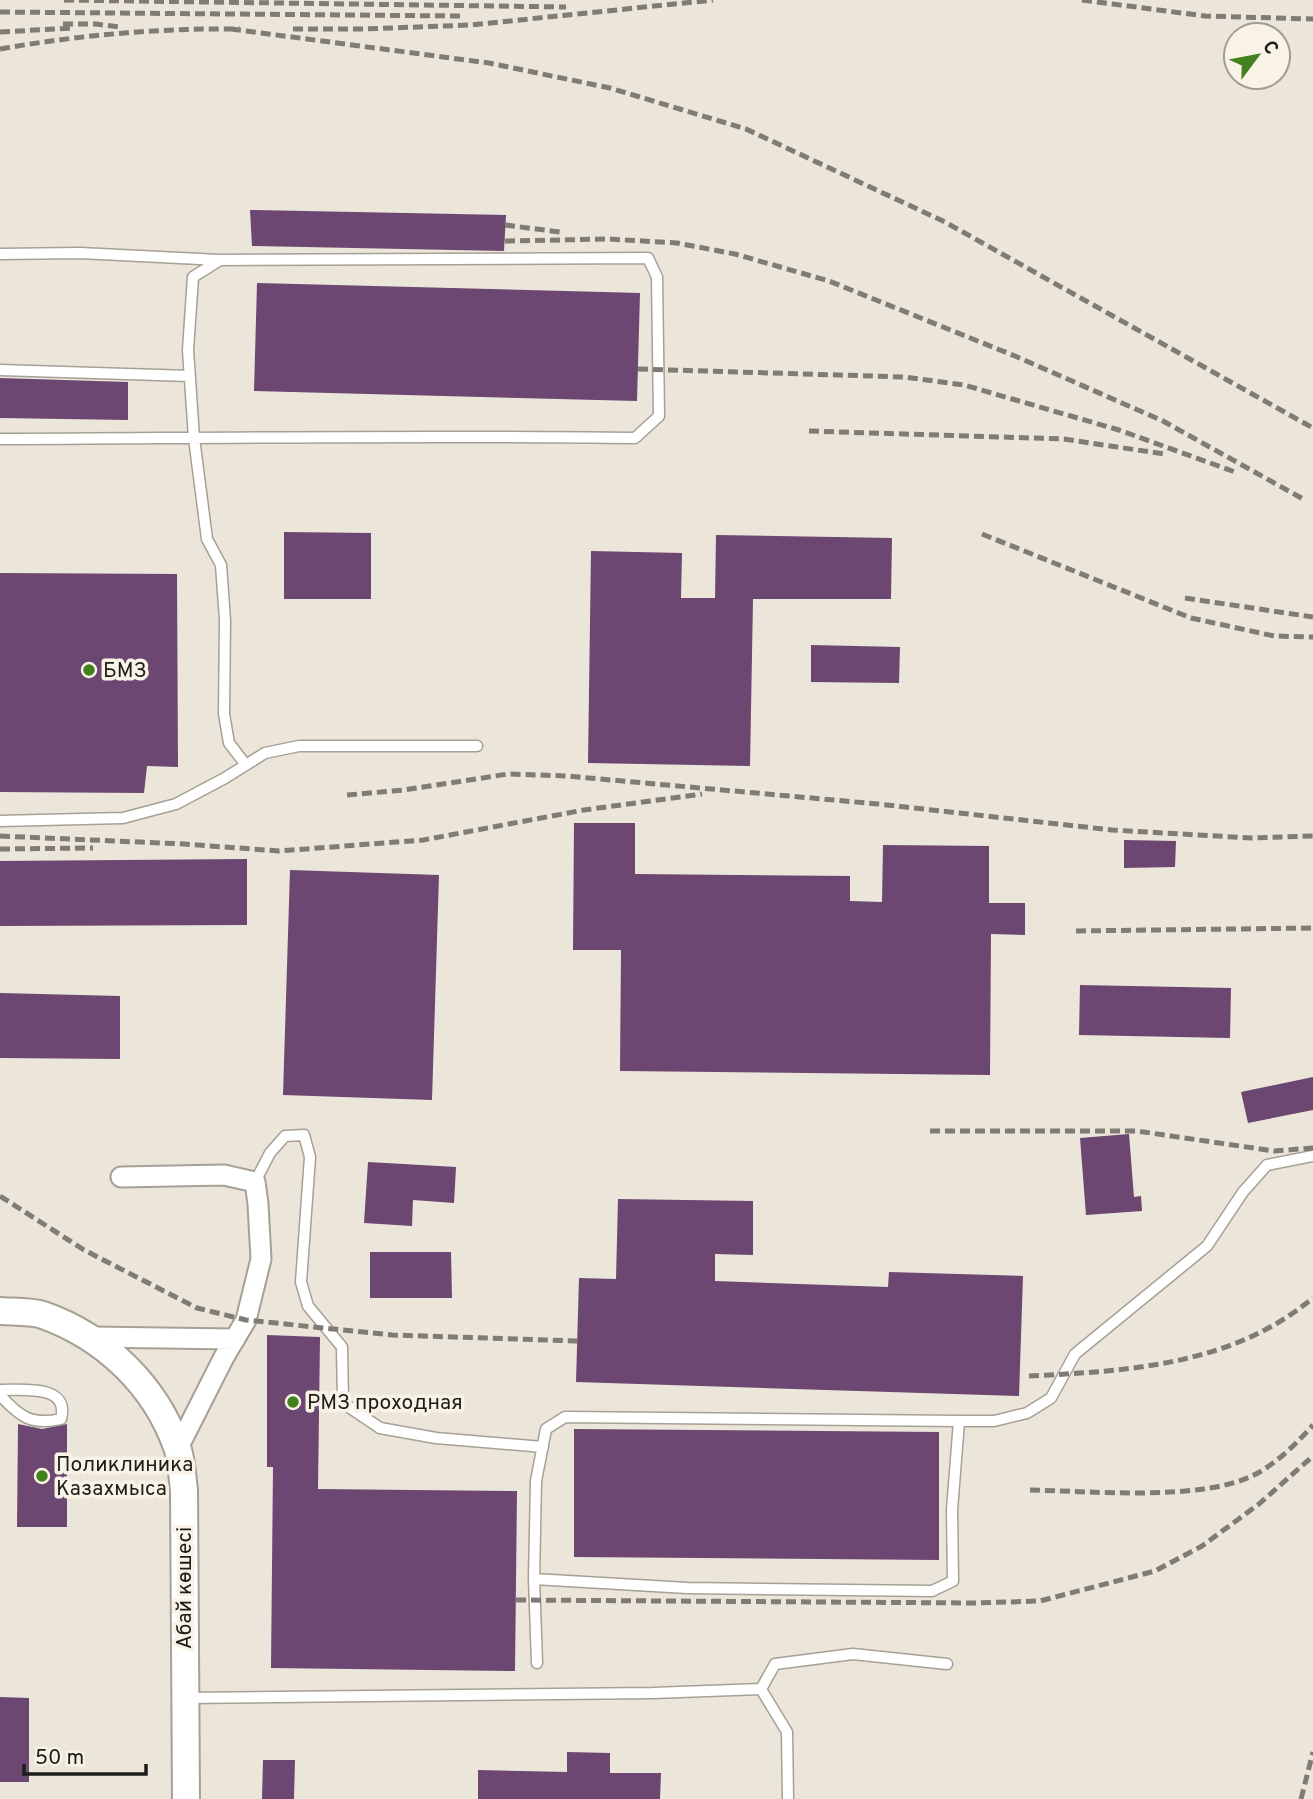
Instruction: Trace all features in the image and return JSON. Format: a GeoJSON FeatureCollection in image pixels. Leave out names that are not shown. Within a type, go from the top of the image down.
{"type":"FeatureCollection","features":[{"type":"Feature","properties":{"kind":"street"},"geometry":{"type":"LineString","coordinates":[[121,1177],[224,1175],[255,1182],[261,1259],[246,1320],[178,1448]]}},
{"type":"Feature","properties":{"kind":"street","name":"Абай көшесі"},"geometry":{"type":"LineString","coordinates":[[0,1311],[41,1314],[91,1337],[125,1365],[154,1399],[178,1448],[184,1490],[186,1799]]}},
{"type":"Feature","properties":{"kind":"street","name":"Абай көшесі"},"geometry":{"type":"LineString","coordinates":[[0,1321],[41,1327],[92,1353],[119,1376],[146,1408],[171,1467],[173,1799]]}},
{"type":"Feature","properties":{"kind":"street"},"geometry":{"type":"LineString","coordinates":[[91,1337],[235,1339]]}},
{"type":"Feature","properties":{"kind":"lane"},"geometry":{"type":"LineString","coordinates":[[0,254],[80,253],[220,260],[648,258],[657,276],[659,416],[635,438],[0,439]]}},
{"type":"Feature","properties":{"kind":"lane"},"geometry":{"type":"LineString","coordinates":[[220,260],[193,276],[188,350],[194,438],[206,539],[221,565],[225,620],[224,713],[229,743],[246,765]]}},
{"type":"Feature","properties":{"kind":"lane"},"geometry":{"type":"LineString","coordinates":[[0,370],[190,376]]}},
{"type":"Feature","properties":{"kind":"lane"},"geometry":{"type":"LineString","coordinates":[[0,821],[123,818],[176,804],[265,753],[299,746],[477,746]]}},
{"type":"Feature","properties":{"kind":"lane"},"geometry":{"type":"LineString","coordinates":[[255,1182],[270,1153],[285,1136],[304,1135],[310,1157],[301,1282],[308,1306],[342,1347],[343,1403],[380,1429],[436,1438],[543,1447]]}},
{"type":"Feature","properties":{"kind":"lane"},"geometry":{"type":"LineString","coordinates":[[537,1663],[534,1578],[536,1481],[546,1429],[565,1417],[994,1421],[1027,1413],[1051,1398],[1075,1354],[1207,1246],[1243,1192],[1267,1165],[1313,1156]]}},
{"type":"Feature","properties":{"kind":"lane"},"geometry":{"type":"LineString","coordinates":[[0,1390],[50,1393],[60,1400],[64,1410],[61,1419],[52,1421],[18,1415],[0,1395]]}},
{"type":"Feature","properties":{"kind":"lane"},"geometry":{"type":"LineString","coordinates":[[534,1578],[687,1588],[932,1591],[953,1581],[951,1510],[959,1420]]}},
{"type":"Feature","properties":{"kind":"lane"},"geometry":{"type":"LineString","coordinates":[[761,1689],[775,1664],[853,1654],[947,1664]]}},
{"type":"Feature","properties":{"kind":"lane"},"geometry":{"type":"LineString","coordinates":[[185,1698],[761,1689]]}},
{"type":"Feature","properties":{"kind":"lane"},"geometry":{"type":"LineString","coordinates":[[761,1689],[787,1732],[788,1799]]}},
{"type":"Feature","properties":{"kind":"building"},"geometry":{"type":"Polygon","coordinates":[[[250,210],[506,215],[504,251],[252,246],[250,210]]]}},
{"type":"Feature","properties":{"kind":"building"},"geometry":{"type":"Polygon","coordinates":[[[257,283],[640,293],[637,401],[254,391],[257,283]]]}},
{"type":"Feature","properties":{"kind":"building"},"geometry":{"type":"Polygon","coordinates":[[[0,378],[128,382],[128,420],[0,418],[0,378]]]}},
{"type":"Feature","properties":{"kind":"building"},"geometry":{"type":"Polygon","coordinates":[[[284,532],[371,533],[371,599],[284,599],[284,532]]]}},
{"type":"Feature","properties":{"kind":"building"},"geometry":{"type":"Polygon","coordinates":[[[716,535],[892,538],[891,599],[753,599],[750,766],[588,763],[591,551],[682,553],[681,598],[715,598],[716,535]]]}},
{"type":"Feature","properties":{"kind":"building","name":"БМЗ"},"geometry":{"type":"Polygon","coordinates":[[[0,573],[177,574],[178,767],[147,766],[144,793],[0,792],[0,573]]]}},
{"type":"Feature","properties":{"kind":"building"},"geometry":{"type":"Polygon","coordinates":[[[811,645],[900,647],[899,683],[811,682],[811,645]]]}},
{"type":"Feature","properties":{"kind":"building"},"geometry":{"type":"Polygon","coordinates":[[[574,823],[635,823],[635,874],[850,876],[850,901],[882,902],[883,845],[989,846],[989,903],[1025,903],[1025,935],[991,934],[990,1075],[620,1071],[621,950],[573,950],[574,823]]]}},
{"type":"Feature","properties":{"kind":"building"},"geometry":{"type":"Polygon","coordinates":[[[1124,840],[1176,841],[1175,867],[1124,868],[1124,840]]]}},
{"type":"Feature","properties":{"kind":"building"},"geometry":{"type":"Polygon","coordinates":[[[247,859],[247,925],[0,926],[0,861],[247,859]]]}},
{"type":"Feature","properties":{"kind":"building"},"geometry":{"type":"Polygon","coordinates":[[[290,870],[439,875],[432,1100],[283,1095],[290,870]]]}},
{"type":"Feature","properties":{"kind":"building"},"geometry":{"type":"Polygon","coordinates":[[[1080,985],[1231,988],[1230,1038],[1079,1035],[1080,985]]]}},
{"type":"Feature","properties":{"kind":"building"},"geometry":{"type":"Polygon","coordinates":[[[0,993],[120,996],[120,1059],[0,1058],[0,993]]]}},
{"type":"Feature","properties":{"kind":"building"},"geometry":{"type":"Polygon","coordinates":[[[1313,1077],[1313,1110],[1248,1123],[1241,1092],[1313,1077]]]}},
{"type":"Feature","properties":{"kind":"building"},"geometry":{"type":"Polygon","coordinates":[[[1129,1134],[1134,1197],[1141,1196],[1142,1211],[1086,1215],[1080,1138],[1129,1134]]]}},
{"type":"Feature","properties":{"kind":"building"},"geometry":{"type":"Polygon","coordinates":[[[368,1162],[456,1167],[454,1203],[413,1200],[412,1226],[364,1223],[368,1162]]]}},
{"type":"Feature","properties":{"kind":"building"},"geometry":{"type":"Polygon","coordinates":[[[618,1199],[753,1201],[753,1255],[715,1254],[715,1281],[888,1287],[889,1272],[1023,1276],[1019,1396],[576,1382],[579,1278],[616,1279],[618,1199]]]}},
{"type":"Feature","properties":{"kind":"building"},"geometry":{"type":"Polygon","coordinates":[[[370,1252],[451,1252],[452,1298],[370,1298],[370,1252]]]}},
{"type":"Feature","properties":{"kind":"building"},"geometry":{"type":"Polygon","coordinates":[[[267,1335],[320,1337],[318,1489],[517,1491],[515,1671],[271,1668],[273,1467],[267,1467],[267,1335]]]}},
{"type":"Feature","properties":{"kind":"building","name":"Поликлиника Казахмыса"},"geometry":{"type":"Polygon","coordinates":[[[18,1424],[42,1429],[67,1424],[67,1527],[17,1527],[18,1424]]]}},
{"type":"Feature","properties":{"kind":"building"},"geometry":{"type":"Polygon","coordinates":[[[574,1429],[939,1432],[939,1560],[574,1557],[574,1429]]]}},
{"type":"Feature","properties":{"kind":"building"},"geometry":{"type":"Polygon","coordinates":[[[0,1697],[29,1698],[29,1782],[0,1782],[0,1697]]]}},
{"type":"Feature","properties":{"kind":"building"},"geometry":{"type":"Polygon","coordinates":[[[567,1752],[610,1753],[610,1773],[661,1773],[660,1799],[478,1799],[478,1770],[567,1772],[567,1752]]]}},
{"type":"Feature","properties":{"kind":"building"},"geometry":{"type":"Polygon","coordinates":[[[263,1760],[295,1760],[294,1799],[262,1799],[263,1760]]]}},
{"type":"Feature","properties":{"kind":"railway"},"geometry":{"type":"LineString","coordinates":[[64,0],[566,7]]}},
{"type":"Feature","properties":{"kind":"railway"},"geometry":{"type":"LineString","coordinates":[[293,29],[471,25],[713,0]]}},
{"type":"Feature","properties":{"kind":"railway"},"geometry":{"type":"LineString","coordinates":[[1082,0],[1205,16],[1313,19]]}},
{"type":"Feature","properties":{"kind":"railway"},"geometry":{"type":"LineString","coordinates":[[0,12],[461,16]]}},
{"type":"Feature","properties":{"kind":"railway"},"geometry":{"type":"LineString","coordinates":[[63,24],[119,27]]}},
{"type":"Feature","properties":{"kind":"railway"},"geometry":{"type":"LineString","coordinates":[[0,32],[73,28]]}},
{"type":"Feature","properties":{"kind":"railway"},"geometry":{"type":"LineString","coordinates":[[231,29],[489,63],[610,88],[746,129],[945,222],[1313,428]]}},
{"type":"Feature","properties":{"kind":"railway"},"geometry":{"type":"LineString","coordinates":[[0,49],[120,33],[240,29]]}},
{"type":"Feature","properties":{"kind":"railway"},"geometry":{"type":"LineString","coordinates":[[505,225],[560,232]]}},
{"type":"Feature","properties":{"kind":"railway"},"geometry":{"type":"LineString","coordinates":[[505,241],[608,239],[677,243],[735,254],[829,281],[1015,356],[1163,421],[1303,499]]}},
{"type":"Feature","properties":{"kind":"railway"},"geometry":{"type":"LineString","coordinates":[[638,369],[904,377],[964,385],[1119,430],[1235,472]]}},
{"type":"Feature","properties":{"kind":"railway"},"geometry":{"type":"LineString","coordinates":[[809,431],[1064,439],[1164,454]]}},
{"type":"Feature","properties":{"kind":"railway"},"geometry":{"type":"LineString","coordinates":[[982,534],[1191,618],[1274,636],[1313,637]]}},
{"type":"Feature","properties":{"kind":"railway"},"geometry":{"type":"LineString","coordinates":[[1185,598],[1313,617]]}},
{"type":"Feature","properties":{"kind":"railway"},"geometry":{"type":"LineString","coordinates":[[347,795],[404,790],[508,774],[567,776],[878,804],[1112,830],[1251,838],[1313,836]]}},
{"type":"Feature","properties":{"kind":"railway"},"geometry":{"type":"LineString","coordinates":[[0,836],[279,851],[423,840],[584,810],[702,794]]}},
{"type":"Feature","properties":{"kind":"railway"},"geometry":{"type":"LineString","coordinates":[[0,849],[93,848]]}},
{"type":"Feature","properties":{"kind":"railway"},"geometry":{"type":"LineString","coordinates":[[1076,931],[1313,928]]}},
{"type":"Feature","properties":{"kind":"railway"},"geometry":{"type":"LineString","coordinates":[[930,1131],[1137,1131],[1274,1151],[1313,1148]]}},
{"type":"Feature","properties":{"kind":"railway"},"geometry":{"type":"LineString","coordinates":[[0,1196],[84,1250],[197,1308],[246,1320],[392,1335],[577,1341]]}},
{"type":"Feature","properties":{"kind":"railway"},"geometry":{"type":"LineString","coordinates":[[1029,1376],[1142,1367],[1214,1351],[1249,1338],[1282,1320],[1313,1298]]}},
{"type":"Feature","properties":{"kind":"railway"},"geometry":{"type":"LineString","coordinates":[[1030,1490],[1177,1492],[1234,1483],[1272,1464],[1313,1425]]}},
{"type":"Feature","properties":{"kind":"railway"},"geometry":{"type":"LineString","coordinates":[[516,1600],[974,1603],[1040,1601],[1155,1571],[1202,1546],[1259,1504],[1313,1456]]}},
{"type":"Feature","properties":{"kind":"railway"},"geometry":{"type":"LineString","coordinates":[[1301,1799],[1313,1752]]}},
{"type":"Feature","properties":{"kind":"place","name":"БМЗ"},"geometry":{"type":"Point","coordinates":[89,670]}},
{"type":"Feature","properties":{"kind":"place","name":"РМЗ проходная"},"geometry":{"type":"Point","coordinates":[293,1402]}},
{"type":"Feature","properties":{"kind":"place","name":"Поликлиника Казахмыса"},"geometry":{"type":"Point","coordinates":[42,1476]}}]}
